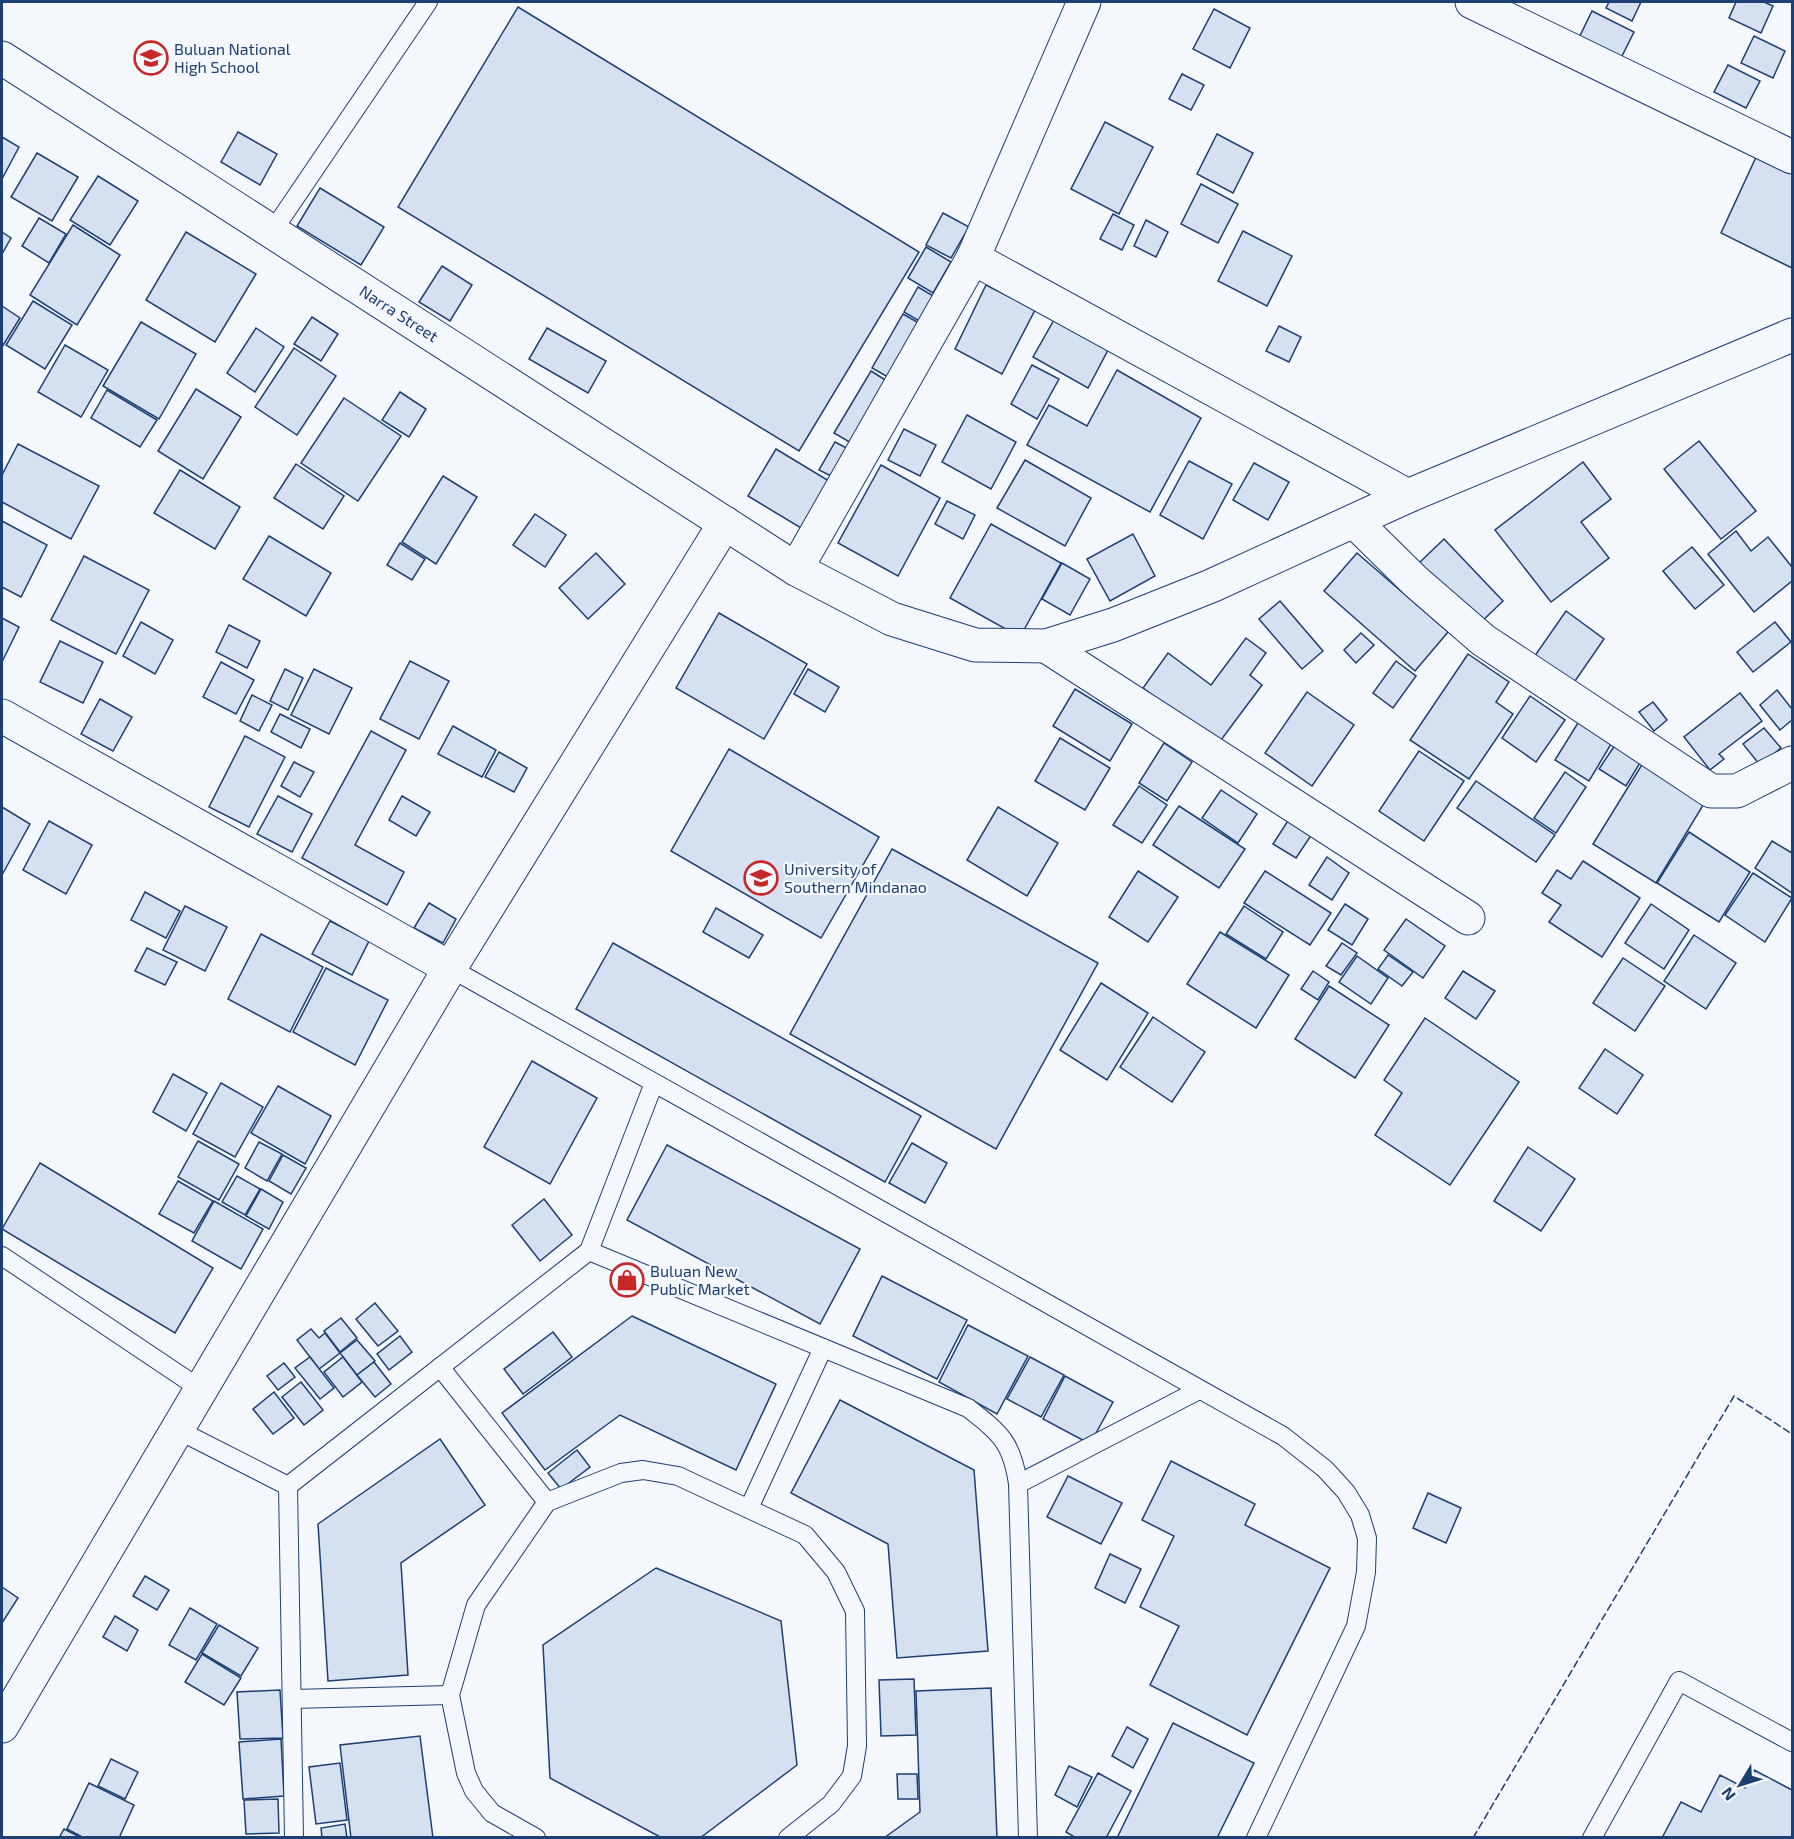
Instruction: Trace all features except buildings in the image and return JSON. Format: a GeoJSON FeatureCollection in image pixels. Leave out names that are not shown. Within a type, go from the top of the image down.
{"type":"FeatureCollection","features":[{"type":"Feature","properties":{"kind":"street"},"geometry":{"type":"LineString","coordinates":[[796,568],[973,258],[1084,2]]}},
{"type":"Feature","properties":{"kind":"street"},"geometry":{"type":"LineString","coordinates":[[1472,2],[1792,157]]}},
{"type":"Feature","properties":{"kind":"street","name":"Narra Street"},"geometry":{"type":"LineString","coordinates":[[2,58],[796,568],[892,619],[975,645],[1046,646]]}},
{"type":"Feature","properties":{"kind":"street"},"geometry":{"type":"LineString","coordinates":[[973,258],[1408,496]]}},
{"type":"Feature","properties":{"kind":"street"},"geometry":{"type":"LineString","coordinates":[[1046,646],[1113,625],[1200,590],[1408,496],[1792,335]]}},
{"type":"Feature","properties":{"kind":"street"},"geometry":{"type":"LineString","coordinates":[[1354,521],[1415,581],[1483,640],[1711,791],[1737,791],[1792,763]]}},
{"type":"Feature","properties":{"kind":"street"},"geometry":{"type":"LineString","coordinates":[[2,1726],[450,968],[725,523]]}},
{"type":"Feature","properties":{"kind":"street"},"geometry":{"type":"LineString","coordinates":[[1046,646],[1468,918]]}},
{"type":"Feature","properties":{"kind":"street"},"geometry":{"type":"LineString","coordinates":[[2,716],[450,968]]}},
{"type":"Feature","properties":{"kind":"lane"},"geometry":{"type":"LineString","coordinates":[[272,232],[428,2]]}},
{"type":"Feature","properties":{"kind":"lane"},"geometry":{"type":"LineString","coordinates":[[450,968],[1283,1436],[1325,1469],[1346,1491],[1360,1515],[1366,1538],[1366,1572],[1356,1626],[1256,1838]]}},
{"type":"Feature","properties":{"kind":"lane"},"geometry":{"type":"LineString","coordinates":[[288,1486],[589,1251],[654,1083]]}},
{"type":"Feature","properties":{"kind":"lane"},"geometry":{"type":"LineString","coordinates":[[589,1251],[968,1408],[997,1430],[1014,1456],[1018,1484],[1028,1838]]}},
{"type":"Feature","properties":{"kind":"lane"},"geometry":{"type":"LineString","coordinates":[[2,1256],[202,1390]]}},
{"type":"Feature","properties":{"kind":"lane"},"geometry":{"type":"LineString","coordinates":[[748,1508],[823,1348]]}},
{"type":"Feature","properties":{"kind":"lane"},"geometry":{"type":"LineString","coordinates":[[440,1367],[547,1502]]}},
{"type":"Feature","properties":{"kind":"lane"},"geometry":{"type":"LineString","coordinates":[[1018,1484],[1199,1390]]}},
{"type":"Feature","properties":{"kind":"lane"},"geometry":{"type":"LineString","coordinates":[[178,1430],[288,1486]]}},
{"type":"Feature","properties":{"kind":"lane"},"geometry":{"type":"LineString","coordinates":[[536,1838],[492,1813],[474,1791],[466,1773],[450,1695],[476,1605],[547,1502],[621,1473],[643,1470],[678,1476],[805,1535],[836,1572],[855,1611],[857,1746],[852,1776],[831,1804],[788,1838]]}},
{"type":"Feature","properties":{"kind":"lane"},"geometry":{"type":"LineString","coordinates":[[288,1486],[294,1838]]}},
{"type":"Feature","properties":{"kind":"lane"},"geometry":{"type":"LineString","coordinates":[[1592,1838],[1679,1681],[1792,1742]]}},
{"type":"Feature","properties":{"kind":"lane"},"geometry":{"type":"LineString","coordinates":[[292,1699],[450,1695]]}},
{"type":"Feature","properties":{"kind":"fence"},"geometry":{"type":"LineString","coordinates":[[1473,1838],[1734,1396],[1792,1434]]}},
{"type":"Feature","properties":{"kind":"place","name":"Buluan National High School"},"geometry":{"type":"Point","coordinates":[151,58]}},
{"type":"Feature","properties":{"kind":"place","name":"University of Southern Mindanao"},"geometry":{"type":"Point","coordinates":[761,878]}},
{"type":"Feature","properties":{"kind":"place","name":"Buluan New Public Market"},"geometry":{"type":"Point","coordinates":[627,1280]}}]}
